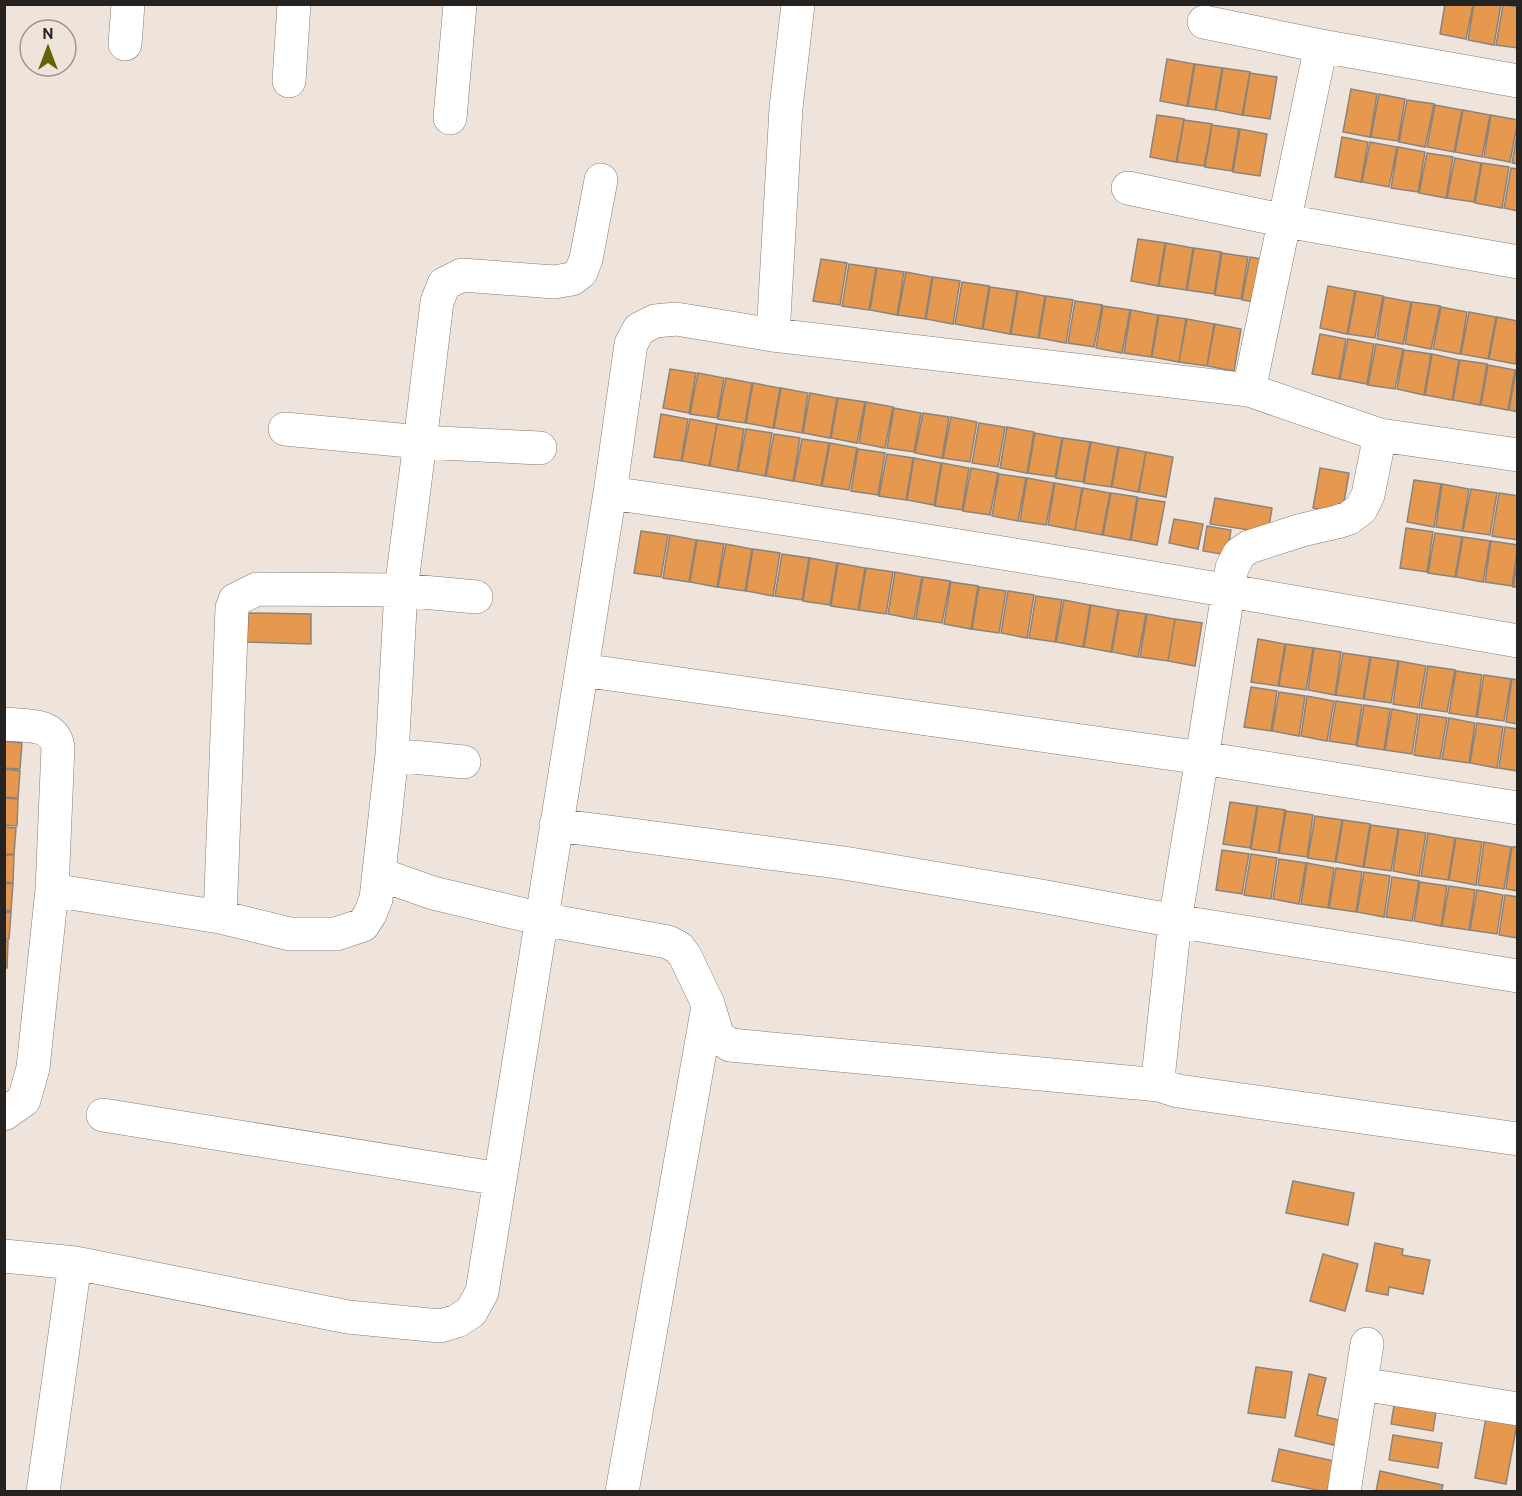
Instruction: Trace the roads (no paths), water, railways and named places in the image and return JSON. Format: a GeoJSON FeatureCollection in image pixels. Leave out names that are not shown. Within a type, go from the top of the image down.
{"type":"FeatureCollection","features":[{"type":"Feature","properties":{"kind":"street"},"geometry":{"type":"LineString","coordinates":[[125,44],[128,4]]}},
{"type":"Feature","properties":{"kind":"street"},"geometry":{"type":"LineString","coordinates":[[289,81],[294,4]]}},
{"type":"Feature","properties":{"kind":"street"},"geometry":{"type":"LineString","coordinates":[[450,118],[460,4]]}},
{"type":"Feature","properties":{"kind":"street"},"geometry":{"type":"LineString","coordinates":[[773,335],[786,108],[798,4]]}},
{"type":"Feature","properties":{"kind":"street"},"geometry":{"type":"LineString","coordinates":[[1204,22],[1321,46],[1518,81]]}},
{"type":"Feature","properties":{"kind":"street"},"geometry":{"type":"LineString","coordinates":[[1249,390],[1321,46]]}},
{"type":"Feature","properties":{"kind":"street"},"geometry":{"type":"LineString","coordinates":[[52,890],[220,917],[290,934],[336,934],[363,925],[376,899],[379,874],[392,755],[401,590],[437,302],[444,284],[462,275],[554,282],[572,279],[580,273],[586,259],[601,180]]}},
{"type":"Feature","properties":{"kind":"street"},"geometry":{"type":"LineString","coordinates":[[1128,188],[1286,221],[1518,262]]}},
{"type":"Feature","properties":{"kind":"street"},"geometry":{"type":"LineString","coordinates":[[4,1256],[75,1263],[348,1317],[440,1326],[457,1322],[471,1312],[482,1292],[610,493],[631,344],[639,329],[655,321],[676,319],[773,335],[1249,390],[1380,435],[1518,454]]}},
{"type":"Feature","properties":{"kind":"street"},"geometry":{"type":"LineString","coordinates":[[285,429],[420,442],[540,448]]}},
{"type":"Feature","properties":{"kind":"street"},"geometry":{"type":"LineString","coordinates":[[1159,1085],[1175,921],[1232,568],[1239,554],[1249,547],[1349,518],[1361,509],[1368,495],[1380,435]]}},
{"type":"Feature","properties":{"kind":"street"},"geometry":{"type":"LineString","coordinates":[[610,493],[1228,590],[1518,641]]}},
{"type":"Feature","properties":{"kind":"street"},"geometry":{"type":"LineString","coordinates":[[220,917],[232,608],[235,600],[257,589],[401,590],[476,597]]}},
{"type":"Feature","properties":{"kind":"street"},"geometry":{"type":"LineString","coordinates":[[582,670],[1202,758],[1518,808]]}},
{"type":"Feature","properties":{"kind":"street"},"geometry":{"type":"LineString","coordinates":[[4,723],[46,728],[57,739],[52,890],[33,1068],[24,1100],[4,1114]]}},
{"type":"Feature","properties":{"kind":"street"},"geometry":{"type":"LineString","coordinates":[[392,755],[464,762]]}},
{"type":"Feature","properties":{"kind":"street"},"geometry":{"type":"LineString","coordinates":[[556,825],[844,863],[1175,921],[1518,976]]}},
{"type":"Feature","properties":{"kind":"street"},"geometry":{"type":"LineString","coordinates":[[379,874],[433,893],[541,919],[668,942],[679,948],[685,956],[708,1004],[718,1036],[730,1045],[1159,1085],[1190,1092],[1518,1139]]}},
{"type":"Feature","properties":{"kind":"street"},"geometry":{"type":"LineString","coordinates":[[622,1491],[708,1004]]}},
{"type":"Feature","properties":{"kind":"street"},"geometry":{"type":"LineString","coordinates":[[103,1115],[500,1179]]}},
{"type":"Feature","properties":{"kind":"street"},"geometry":{"type":"LineString","coordinates":[[43,1491],[75,1263]]}},
{"type":"Feature","properties":{"kind":"street"},"geometry":{"type":"LineString","coordinates":[[1344,1491],[1367,1344]]}},
{"type":"Feature","properties":{"kind":"street"},"geometry":{"type":"LineString","coordinates":[[1361,1384],[1518,1409]]}}]}
